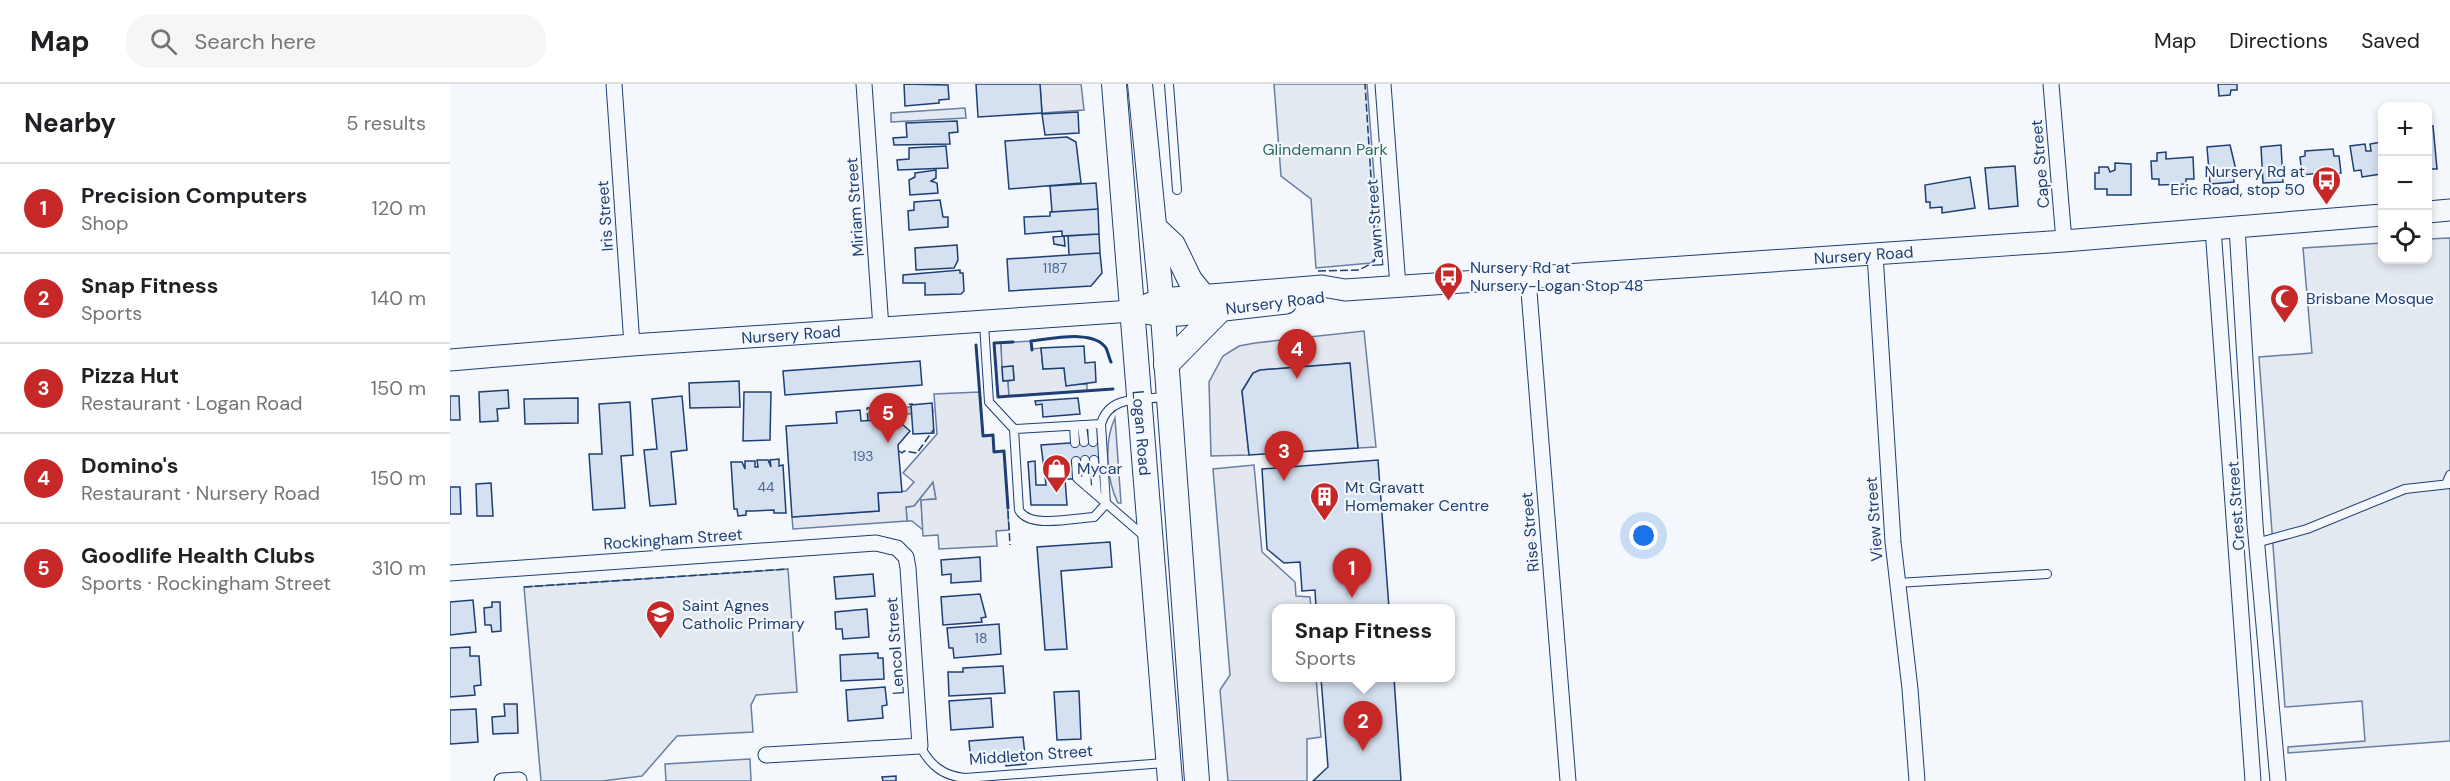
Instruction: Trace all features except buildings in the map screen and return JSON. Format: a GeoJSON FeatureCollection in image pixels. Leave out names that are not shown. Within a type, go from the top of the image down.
{"type":"FeatureCollection","features":[{"type":"Feature","properties":{"kind":"main road","name":"Logan Road"},"geometry":{"type":"LineString","coordinates":[[1114,84],[1169,772]]}},
{"type":"Feature","properties":{"kind":"main road","name":"Logan Road"},"geometry":{"type":"LineString","coordinates":[[1143,86],[1156,229],[1197,781]]}},
{"type":"Feature","properties":{"kind":"main road"},"geometry":{"type":"LineString","coordinates":[[2432,212],[2450,210]]}},
{"type":"Feature","properties":{"kind":"main road","name":"Nursery Road"},"geometry":{"type":"LineString","coordinates":[[450,360],[1211,303],[1324,299],[1345,290],[2064,241],[2378,215]]}},
{"type":"Feature","properties":{"kind":"main road"},"geometry":{"type":"LineString","coordinates":[[1156,229],[1173,245],[1190,280],[1211,303],[1166,364]]}},
{"type":"Feature","properties":{"kind":"street","name":"Iris Street"},"geometry":{"type":"LineString","coordinates":[[614,84],[632,345]]}},
{"type":"Feature","properties":{"kind":"street","name":"Miriam Street"},"geometry":{"type":"LineString","coordinates":[[864,84],[881,328]]}},
{"type":"Feature","properties":{"kind":"street","name":"Lawn Street"},"geometry":{"type":"LineString","coordinates":[[1383,84],[1398,287]]}},
{"type":"Feature","properties":{"kind":"street","name":"Cape Street"},"geometry":{"type":"LineString","coordinates":[[2051,84],[2064,241]]}},
{"type":"Feature","properties":{"kind":"street","name":"Crest Street"},"geometry":{"type":"LineString","coordinates":[[2236,227],[2256,543],[2278,781]]}},
{"type":"Feature","properties":{"kind":"street","name":"Crest Street"},"geometry":{"type":"LineString","coordinates":[[2213,228],[2253,781]]}},
{"type":"Feature","properties":{"kind":"street","name":"View Street"},"geometry":{"type":"LineString","coordinates":[[1875,254],[1897,583],[1910,688],[1917,781]]}},
{"type":"Feature","properties":{"kind":"street","name":"Rise Street"},"geometry":{"type":"LineString","coordinates":[[1528,279],[1568,781]]}},
{"type":"Feature","properties":{"kind":"street","name":"Rockingham Street"},"geometry":{"type":"LineString","coordinates":[[450,573],[876,543],[897,548]]}},
{"type":"Feature","properties":{"kind":"street","name":"Lencol Street"},"geometry":{"type":"LineString","coordinates":[[897,548],[906,557],[908,568],[920,746]]}},
{"type":"Feature","properties":{"kind":"street"},"geometry":{"type":"LineString","coordinates":[[766,755],[920,746]]}},
{"type":"Feature","properties":{"kind":"street"},"geometry":{"type":"LineString","coordinates":[[502,781],[519,780]]}},
{"type":"Feature","properties":{"kind":"lane"},"geometry":{"type":"LineString","coordinates":[[1169,84],[1177,190]]}},
{"type":"Feature","properties":{"kind":"lane"},"geometry":{"type":"LineString","coordinates":[[984,321],[989,402],[1014,429],[1019,510],[1024,517],[1034,521],[1094,517],[1107,504],[1101,424],[1106,411],[1117,402],[1169,397]]}},
{"type":"Feature","properties":{"kind":"lane"},"geometry":{"type":"LineString","coordinates":[[1092,424],[1093,442]]}},
{"type":"Feature","properties":{"kind":"lane"},"geometry":{"type":"LineString","coordinates":[[1014,429],[1101,424]]}},
{"type":"Feature","properties":{"kind":"lane"},"geometry":{"type":"LineString","coordinates":[[1083,425],[1084,442]]}},
{"type":"Feature","properties":{"kind":"lane"},"geometry":{"type":"LineString","coordinates":[[1074,426],[1075,443]]}},
{"type":"Feature","properties":{"kind":"lane"},"geometry":{"type":"LineString","coordinates":[[1085,460],[1087,487]]}},
{"type":"Feature","properties":{"kind":"lane"},"geometry":{"type":"LineString","coordinates":[[1094,460],[1097,495]]}},
{"type":"Feature","properties":{"kind":"lane"},"geometry":{"type":"LineString","coordinates":[[1076,461],[1077,478],[1152,543]]}},
{"type":"Feature","properties":{"kind":"lane"},"geometry":{"type":"LineString","coordinates":[[2256,543],[2307,529],[2405,489],[2448,484],[2450,475]]}},
{"type":"Feature","properties":{"kind":"lane"},"geometry":{"type":"LineString","coordinates":[[1897,583],[2047,574]]}},
{"type":"Feature","properties":{"kind":"lane","name":"Middleton Street"},"geometry":{"type":"LineString","coordinates":[[920,746],[936,768],[949,776],[965,778],[1169,772]]}},
{"type":"Feature","properties":{"kind":"green space","name":"Glindemann Park"},"geometry":{"type":"Polygon","coordinates":[[[1274,84],[1367,84],[1380,253],[1371,263],[1316,268],[1311,199],[1281,176],[1274,84]]]}},
{"type":"Feature","properties":{"kind":"green space"},"geometry":{"type":"Polygon","coordinates":[[[965,108],[966,118],[891,122],[891,113],[965,108]]]}},
{"type":"Feature","properties":{"kind":"green space"},"geometry":{"type":"Polygon","coordinates":[[[2450,238],[2450,741],[2288,753],[2288,747],[2365,741],[2362,701],[2285,707],[2259,357],[2312,353],[2303,248],[2378,243],[2378,264],[2432,264],[2432,239],[2450,238]]]}},
{"type":"Feature","properties":{"kind":"green space"},"geometry":{"type":"Polygon","coordinates":[[[994,343],[1001,343],[1003,381],[1008,381],[1009,396],[998,397],[994,343]]]}},
{"type":"Feature","properties":{"kind":"green space"},"geometry":{"type":"Polygon","coordinates":[[[1115,418],[1121,503],[1118,503],[1114,493],[1108,460],[1109,438],[1115,418]]]}},
{"type":"Feature","properties":{"kind":"green space"},"geometry":{"type":"Polygon","coordinates":[[[933,482],[936,499],[921,500],[923,530],[912,521],[907,521],[906,507],[914,506],[933,482]]]}},
{"type":"Feature","properties":{"kind":"green space","name":"Saint Agnes Catholic Primary"},"geometry":{"type":"Polygon","coordinates":[[[788,569],[797,692],[756,695],[751,705],[753,732],[677,736],[642,776],[602,781],[541,781],[524,587],[788,569]]]}},
{"type":"Feature","properties":{"kind":"green space"},"geometry":{"type":"Polygon","coordinates":[[[750,759],[751,781],[666,781],[665,764],[750,759]]]}},
{"type":"Feature","properties":{"kind":"shaded area"},"geometry":{"type":"Polygon","coordinates":[[[1040,84],[1081,84],[1084,110],[1042,113],[1040,84]]]}},
{"type":"Feature","properties":{"kind":"shaded area"},"geometry":{"type":"Polygon","coordinates":[[[1364,331],[1376,447],[1358,448],[1349,363],[1260,370],[1253,373],[1242,391],[1249,455],[1211,456],[1209,382],[1223,356],[1239,346],[1255,343],[1364,331]]]}},
{"type":"Feature","properties":{"kind":"shaded area"},"geometry":{"type":"Polygon","coordinates":[[[1031,341],[1032,349],[1041,348],[1043,369],[1064,368],[1066,385],[1087,384],[1087,391],[1009,396],[1008,381],[1014,380],[1013,366],[1002,367],[1001,343],[1031,341]]]}},
{"type":"Feature","properties":{"kind":"shaded area"},"geometry":{"type":"Polygon","coordinates":[[[980,392],[983,435],[993,435],[994,451],[1004,451],[1009,530],[996,531],[997,546],[939,549],[938,535],[923,536],[921,500],[936,499],[933,482],[914,506],[906,507],[907,521],[793,529],[792,517],[879,511],[878,493],[906,491],[914,482],[903,473],[937,434],[934,394],[980,392]]]}},
{"type":"Feature","properties":{"kind":"shaded area"},"geometry":{"type":"Polygon","coordinates":[[[932,405],[933,412],[871,417],[870,410],[932,405]]]}},
{"type":"Feature","properties":{"kind":"shaded area"},"geometry":{"type":"Polygon","coordinates":[[[1254,465],[1262,552],[1295,582],[1296,596],[1310,597],[1311,604],[1272,604],[1272,682],[1316,682],[1321,737],[1307,739],[1307,781],[1228,781],[1220,690],[1230,675],[1213,469],[1254,465]]]}},
{"type":"Feature","properties":{"kind":"fence"},"geometry":{"type":"LineString","coordinates":[[1318,271],[1359,270],[1374,262],[1376,255],[1365,84]]}},
{"type":"Feature","properties":{"kind":"fence"},"geometry":{"type":"LineString","coordinates":[[868,421],[867,408],[913,404]]}},
{"type":"Feature","properties":{"kind":"fence"},"geometry":{"type":"LineString","coordinates":[[899,451],[917,453],[934,429]]}},
{"type":"Feature","properties":{"kind":"fence"},"geometry":{"type":"LineString","coordinates":[[1008,511],[1010,545]]}},
{"type":"Feature","properties":{"kind":"fence"},"geometry":{"type":"LineString","coordinates":[[524,587],[788,569]]}},
{"type":"Feature","properties":{"kind":"wall"},"geometry":{"type":"LineString","coordinates":[[1032,350],[1031,341],[1082,337],[1100,342],[1106,348],[1111,362]]}},
{"type":"Feature","properties":{"kind":"wall"},"geometry":{"type":"LineString","coordinates":[[1013,342],[994,343],[998,397],[1113,389]]}},
{"type":"Feature","properties":{"kind":"wall"},"geometry":{"type":"LineString","coordinates":[[976,345],[983,436],[993,435],[994,452],[1004,451],[1008,508]]}},
{"type":"Feature","properties":{"kind":"place","name":"Nursery Rd at Eric Road, stop 50"},"geometry":{"type":"Point","coordinates":[2326,206]}},
{"type":"Feature","properties":{"kind":"place","name":"Nursery Rd at Nursery-Logan Stop 48"},"geometry":{"type":"Point","coordinates":[1449,302]}},
{"type":"Feature","properties":{"kind":"place","name":"Brisbane Mosque"},"geometry":{"type":"Point","coordinates":[2285,324]}},
{"type":"Feature","properties":{"kind":"place","name":"Domino's"},"geometry":{"type":"Point","coordinates":[1297,379]}},
{"type":"Feature","properties":{"kind":"place","name":"Goodlife Health Clubs"},"geometry":{"type":"Point","coordinates":[888,443]}},
{"type":"Feature","properties":{"kind":"place","name":"Pizza Hut"},"geometry":{"type":"Point","coordinates":[1284,481]}},
{"type":"Feature","properties":{"kind":"place","name":"Mycar"},"geometry":{"type":"Point","coordinates":[1056,494]}},
{"type":"Feature","properties":{"kind":"place","name":"Mt Gravatt Homemaker Centre"},"geometry":{"type":"Point","coordinates":[1324,522]}},
{"type":"Feature","properties":{"kind":"place","name":"Precision Computers"},"geometry":{"type":"Point","coordinates":[1352,598]}},
{"type":"Feature","properties":{"kind":"place","name":"Saint Agnes Catholic Primary"},"geometry":{"type":"Point","coordinates":[661,640]}},
{"type":"Feature","properties":{"kind":"place","name":"Snap Fitness"},"geometry":{"type":"Point","coordinates":[1363,751]}}]}
